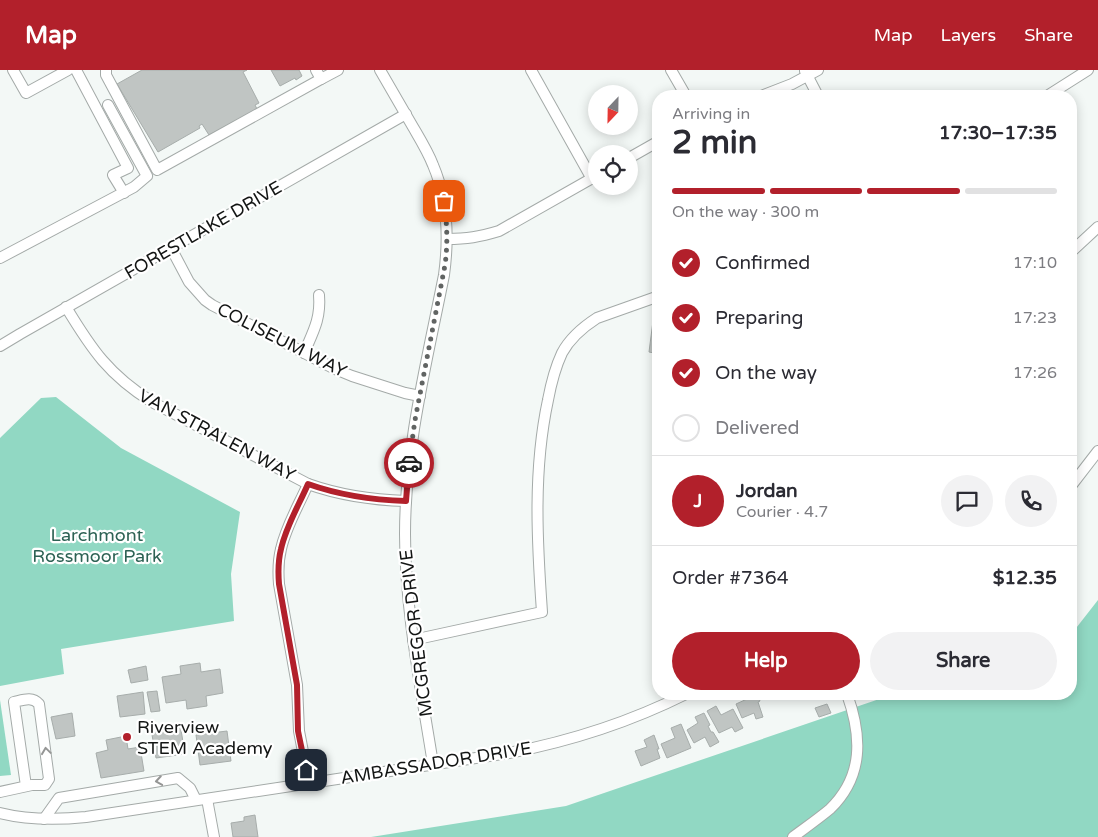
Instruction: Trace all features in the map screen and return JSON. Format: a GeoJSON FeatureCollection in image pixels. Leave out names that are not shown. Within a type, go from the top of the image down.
{"type":"FeatureCollection","features":[{"type":"Feature","properties":{"kind":"street"},"geometry":{"type":"LineString","coordinates":[[12,70],[26,93],[68,70]]}},
{"type":"Feature","properties":{"kind":"street"},"geometry":{"type":"LineString","coordinates":[[76,70],[128,168],[113,175],[124,193]]}},
{"type":"Feature","properties":{"kind":"street"},"geometry":{"type":"LineString","coordinates":[[106,70],[106,76],[157,170],[318,75],[338,70]]}},
{"type":"Feature","properties":{"kind":"street","name":"MCGREGOR DRIVE"},"geometry":{"type":"LineString","coordinates":[[380,70],[433,165],[446,215],[447,239],[444,275],[412,439],[405,535],[408,597],[433,764]]}},
{"type":"Feature","properties":{"kind":"street"},"geometry":{"type":"LineString","coordinates":[[530,70],[588,167]]}},
{"type":"Feature","properties":{"kind":"street"},"geometry":{"type":"LineString","coordinates":[[671,70],[683,90]]}},
{"type":"Feature","properties":{"kind":"street"},"geometry":{"type":"LineString","coordinates":[[776,90],[792,84],[806,73],[818,70]]}},
{"type":"Feature","properties":{"kind":"street"},"geometry":{"type":"LineString","coordinates":[[1056,90],[1088,70]]}},
{"type":"Feature","properties":{"kind":"street"},"geometry":{"type":"LineString","coordinates":[[806,73],[815,90]]}},
{"type":"Feature","properties":{"kind":"street"},"geometry":{"type":"LineString","coordinates":[[0,258],[134,188],[147,176],[108,105]]}},
{"type":"Feature","properties":{"kind":"street","name":"FORESTLAKE DRIVE"},"geometry":{"type":"LineString","coordinates":[[0,346],[406,114]]}},
{"type":"Feature","properties":{"kind":"street"},"geometry":{"type":"LineString","coordinates":[[638,153],[652,145]]}},
{"type":"Feature","properties":{"kind":"street"},"geometry":{"type":"LineString","coordinates":[[447,239],[467,239],[498,231],[588,180]]}},
{"type":"Feature","properties":{"kind":"street"},"geometry":{"type":"LineString","coordinates":[[1077,247],[1098,228]]}},
{"type":"Feature","properties":{"kind":"street","name":"COLISEUM WAY"},"geometry":{"type":"LineString","coordinates":[[171,248],[189,282],[212,305],[335,369],[352,376],[420,396]]}},
{"type":"Feature","properties":{"kind":"street"},"geometry":{"type":"LineString","coordinates":[[304,353],[318,321],[319,295]]}},
{"type":"Feature","properties":{"kind":"street"},"geometry":{"type":"LineString","coordinates":[[414,640],[542,612],[538,529],[540,447],[556,365],[572,338],[590,322],[652,298]]}},
{"type":"Feature","properties":{"kind":"street","name":"VAN STRALEN WAY"},"geometry":{"type":"LineString","coordinates":[[66,307],[90,347],[103,363],[134,391],[152,402],[308,484],[342,494],[391,501],[406,501]]}},
{"type":"Feature","properties":{"kind":"street"},"geometry":{"type":"LineString","coordinates":[[1077,478],[1098,451]]}},
{"type":"Feature","properties":{"kind":"street"},"geometry":{"type":"LineString","coordinates":[[308,484],[285,534],[278,570],[297,685],[298,731],[309,783]]}},
{"type":"Feature","properties":{"kind":"street"},"geometry":{"type":"LineString","coordinates":[[0,792],[45,785],[49,779],[39,704],[30,698],[14,702],[29,786]]}},
{"type":"Feature","properties":{"kind":"street","name":"AMBASSADOR DRIVE"},"geometry":{"type":"LineString","coordinates":[[0,813],[44,819],[86,817],[509,752],[564,741],[630,719],[674,700]]}},
{"type":"Feature","properties":{"kind":"street"},"geometry":{"type":"LineString","coordinates":[[793,837],[829,809],[838,800],[850,781],[858,746],[849,700]]}},
{"type":"Feature","properties":{"kind":"street"},"geometry":{"type":"LineString","coordinates":[[44,819],[59,798],[178,778],[190,788],[196,800]]}},
{"type":"Feature","properties":{"kind":"street"},"geometry":{"type":"LineString","coordinates":[[208,799],[214,837]]}},
{"type":"Feature","properties":{"kind":"green space","name":"Larchmont Rossmoor Park"},"geometry":{"type":"Polygon","coordinates":[[[56,397],[121,448],[240,512],[231,574],[234,621],[61,649],[64,674],[0,686],[0,438],[41,398],[56,397]]]}},
{"type":"Feature","properties":{"kind":"green space"},"geometry":{"type":"Polygon","coordinates":[[[1098,600],[1098,837],[371,837],[566,806],[876,700],[1077,700],[1077,627],[1098,600]]]}},
{"type":"Feature","properties":{"kind":"green space"},"geometry":{"type":"Polygon","coordinates":[[[0,700],[11,775],[0,776],[0,700]]]}},
{"type":"Feature","properties":{"kind":"building"},"geometry":{"type":"Polygon","coordinates":[[[142,70],[247,70],[243,72],[259,103],[255,105],[257,109],[209,135],[202,124],[199,126],[200,128],[158,152],[117,84],[142,70]]]}},
{"type":"Feature","properties":{"kind":"building"},"geometry":{"type":"Polygon","coordinates":[[[271,70],[299,70],[302,76],[280,86],[271,70]]]}},
{"type":"Feature","properties":{"kind":"building"},"geometry":{"type":"Polygon","coordinates":[[[652,329],[652,353],[649,352],[652,329]]]}},
{"type":"Feature","properties":{"kind":"building"},"geometry":{"type":"Polygon","coordinates":[[[200,663],[201,672],[220,669],[223,693],[206,696],[207,706],[187,709],[186,700],[166,703],[162,677],[181,674],[180,666],[200,663]]]}},
{"type":"Feature","properties":{"kind":"building"},"geometry":{"type":"Polygon","coordinates":[[[146,666],[148,680],[131,683],[128,670],[146,666]]]}},
{"type":"Feature","properties":{"kind":"building"},"geometry":{"type":"Polygon","coordinates":[[[157,691],[160,711],[151,712],[147,692],[157,691]]]}},
{"type":"Feature","properties":{"kind":"building"},"geometry":{"type":"Polygon","coordinates":[[[143,692],[145,714],[120,717],[117,696],[143,692]]]}},
{"type":"Feature","properties":{"kind":"building"},"geometry":{"type":"Polygon","coordinates":[[[745,700],[760,700],[758,702],[763,717],[756,719],[754,713],[742,718],[736,704],[745,700]]]}},
{"type":"Feature","properties":{"kind":"building"},"geometry":{"type":"Polygon","coordinates":[[[827,704],[831,713],[819,717],[815,708],[827,704]]]}},
{"type":"Feature","properties":{"kind":"building"},"geometry":{"type":"Polygon","coordinates":[[[716,706],[721,715],[733,709],[743,728],[735,732],[732,727],[719,733],[707,711],[716,706]]]}},
{"type":"Feature","properties":{"kind":"building"},"geometry":{"type":"Polygon","coordinates":[[[72,713],[75,736],[56,739],[51,717],[72,713]]]}},
{"type":"Feature","properties":{"kind":"building"},"geometry":{"type":"Polygon","coordinates":[[[704,713],[711,732],[713,732],[719,742],[710,747],[705,737],[694,743],[687,730],[698,723],[695,717],[704,713]]]}},
{"type":"Feature","properties":{"kind":"building"},"geometry":{"type":"Polygon","coordinates":[[[180,724],[185,754],[156,758],[151,729],[180,724]]]}},
{"type":"Feature","properties":{"kind":"building"},"geometry":{"type":"Polygon","coordinates":[[[681,724],[691,748],[667,758],[661,744],[675,738],[671,728],[681,724]]]}},
{"type":"Feature","properties":{"kind":"building"},"geometry":{"type":"Polygon","coordinates":[[[227,731],[231,761],[200,765],[196,735],[227,731]]]}},
{"type":"Feature","properties":{"kind":"building"},"geometry":{"type":"Polygon","coordinates":[[[654,735],[660,758],[641,766],[635,751],[647,747],[644,740],[654,735]]]}},
{"type":"Feature","properties":{"kind":"building"},"geometry":{"type":"Polygon","coordinates":[[[126,736],[128,749],[140,747],[144,771],[101,778],[96,753],[108,750],[106,740],[126,736]]]}},
{"type":"Feature","properties":{"kind":"building"},"geometry":{"type":"Polygon","coordinates":[[[255,815],[258,837],[233,837],[231,823],[244,821],[244,817],[255,815]]]}},
{"type":"Feature","properties":{"kind":"way so far"},"geometry":{"type":"LineString","coordinates":[[409,463],[415,420],[444,275],[447,239],[444,201]]}},
{"type":"Feature","properties":{"kind":"place","name":"Riverview STEM Academy"},"geometry":{"type":"Point","coordinates":[127,737]}},
{"type":"Feature","properties":{"kind":"route"},"geometry":{"type":"LineString","coordinates":[[306,770],[298,731],[297,685],[279,584],[278,570],[285,534],[308,484],[342,494],[391,501],[406,501],[409,463]]}}]}
